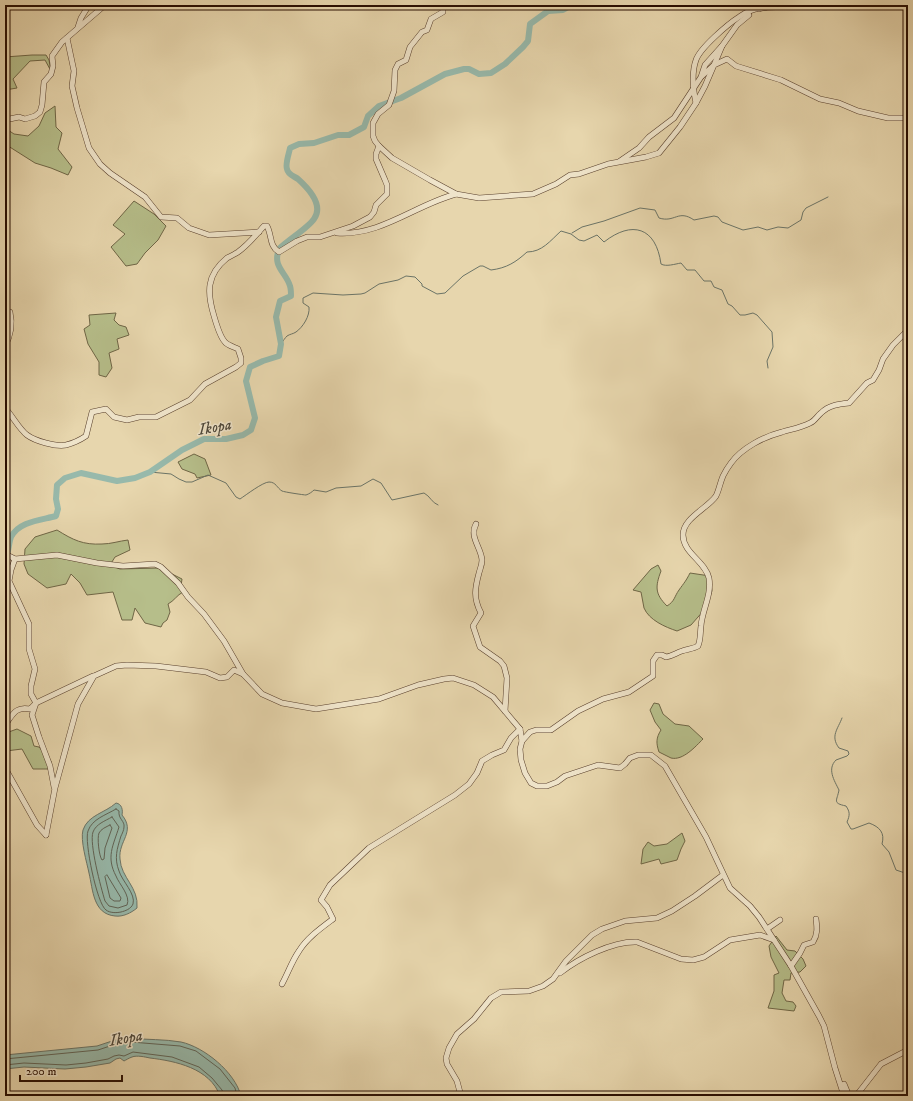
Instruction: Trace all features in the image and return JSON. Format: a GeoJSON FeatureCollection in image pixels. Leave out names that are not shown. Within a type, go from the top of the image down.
{"type":"FeatureCollection","features":[{"type":"Feature","properties":{"kind":"street"},"geometry":{"type":"LineString","coordinates":[[78,27],[81,18],[89,5]]}},
{"type":"Feature","properties":{"kind":"street"},"geometry":{"type":"LineString","coordinates":[[5,120],[19,117],[25,119],[35,116],[40,112],[44,82],[51,74],[53,66],[52,56],[62,42],[105,5]]}},
{"type":"Feature","properties":{"kind":"street"},"geometry":{"type":"LineString","coordinates":[[442,5],[443,12],[431,20],[427,30],[422,32],[410,46],[406,60],[398,64],[395,70],[394,91],[389,105],[378,114],[373,123],[373,136],[379,146],[392,158],[456,194],[479,198],[533,194],[556,184],[570,175],[579,174],[608,164],[646,157],[658,153],[680,127],[696,103],[722,46]]}},
{"type":"Feature","properties":{"kind":"street"},"geometry":{"type":"LineString","coordinates":[[696,103],[693,88],[696,60],[708,43],[738,17],[753,9],[787,8],[793,5]]}},
{"type":"Feature","properties":{"kind":"street"},"geometry":{"type":"LineString","coordinates":[[701,77],[705,65],[722,46],[743,18],[761,8]]}},
{"type":"Feature","properties":{"kind":"street"},"geometry":{"type":"LineString","coordinates":[[67,38],[74,70],[72,86],[77,108],[89,148],[100,164],[110,173],[145,197],[161,217],[177,218],[189,228],[209,235],[259,232]]}},
{"type":"Feature","properties":{"kind":"street"},"geometry":{"type":"LineString","coordinates":[[620,161],[639,148],[649,137],[674,118],[701,77],[714,65],[727,60],[736,66],[781,80],[820,99],[839,103],[858,111],[888,118],[908,118]]}},
{"type":"Feature","properties":{"kind":"street"},"geometry":{"type":"LineString","coordinates":[[5,408],[26,435],[47,443],[64,445],[77,441],[86,436],[92,412],[106,409],[114,417],[127,420],[139,417],[156,417],[190,400],[205,384],[241,363],[238,349],[224,342],[218,329],[208,294],[210,283],[217,270],[227,258],[238,252],[264,226],[267,226],[269,229],[272,245],[279,252],[307,237],[320,237],[353,226],[370,217],[374,212],[376,205],[387,194],[387,186],[376,159],[379,146]]}},
{"type":"Feature","properties":{"kind":"street"},"geometry":{"type":"LineString","coordinates":[[335,232],[346,233],[371,230],[406,216],[445,197],[456,194]]}},
{"type":"Feature","properties":{"kind":"street"},"geometry":{"type":"LineString","coordinates":[[5,311],[10,312],[12,320],[10,336],[5,346]]}},
{"type":"Feature","properties":{"kind":"street"},"geometry":{"type":"LineString","coordinates":[[522,741],[530,732],[536,730],[551,730],[578,711],[603,699],[629,692],[653,676],[653,661],[657,655],[666,657],[673,656],[681,651],[698,646],[701,639],[701,625],[709,594],[709,578],[684,542],[683,533],[688,523],[715,497],[732,462],[745,449],[771,435],[783,431],[795,430],[812,422],[822,412],[830,407],[841,404],[849,404],[867,383],[873,380],[883,359],[893,345],[908,330]]}},
{"type":"Feature","properties":{"kind":"street"},"geometry":{"type":"LineString","coordinates":[[476,524],[473,533],[481,554],[482,563],[475,595],[476,604],[481,613],[472,626],[480,647],[500,661],[504,666],[507,678],[505,711]]}},
{"type":"Feature","properties":{"kind":"street"},"geometry":{"type":"LineString","coordinates":[[6,555],[15,559],[57,555],[123,566],[155,564],[161,567],[178,583],[188,597],[204,614],[224,641],[243,674],[262,694],[282,703],[316,708],[379,699],[418,685],[444,678],[453,678],[474,685],[493,697],[520,729],[522,741],[520,760],[525,773],[531,782],[537,786],[547,786],[557,782],[565,776],[598,765],[620,768],[630,758],[638,755],[651,755],[665,766],[706,837],[730,888],[750,906],[767,929],[824,1026],[844,1096]]}},
{"type":"Feature","properties":{"kind":"street"},"geometry":{"type":"LineString","coordinates":[[15,559],[9,581],[28,624],[29,649],[35,669],[31,686],[31,694],[36,703],[32,715],[50,766],[54,788]]}},
{"type":"Feature","properties":{"kind":"street"},"geometry":{"type":"LineString","coordinates":[[5,724],[16,710],[23,707],[30,709],[36,703],[116,666],[156,666],[206,672],[220,678],[227,676],[234,670],[243,674]]}},
{"type":"Feature","properties":{"kind":"street"},"geometry":{"type":"LineString","coordinates":[[5,768],[36,825],[46,835],[54,788],[78,704],[94,676]]}},
{"type":"Feature","properties":{"kind":"street"},"geometry":{"type":"LineString","coordinates":[[282,984],[290,971],[299,950],[315,933],[333,918],[321,900],[330,885],[369,848],[455,795],[469,784],[477,773],[482,761],[504,750],[511,738],[520,729]]}},
{"type":"Feature","properties":{"kind":"street"},"geometry":{"type":"LineString","coordinates":[[553,979],[580,946],[592,935],[602,929],[625,921],[656,918],[672,911],[723,875]]}},
{"type":"Feature","properties":{"kind":"street"},"geometry":{"type":"LineString","coordinates":[[790,966],[804,945],[813,942],[815,939],[817,933],[816,919]]}},
{"type":"Feature","properties":{"kind":"street"},"geometry":{"type":"LineString","coordinates":[[767,929],[780,920]]}},
{"type":"Feature","properties":{"kind":"street"},"geometry":{"type":"LineString","coordinates":[[461,1096],[457,1081],[447,1064],[446,1058],[449,1048],[457,1034],[474,1019],[495,994],[510,991],[529,991],[543,986],[564,970],[589,956],[621,943],[637,942],[681,958],[693,960],[704,957],[730,940],[760,935],[774,940]]}},
{"type":"Feature","properties":{"kind":"street"},"geometry":{"type":"LineString","coordinates":[[856,1096],[880,1064],[906,1051],[908,1048]]}},
{"type":"Feature","properties":{"kind":"street"},"geometry":{"type":"LineString","coordinates":[[835,1068],[849,1096]]}},
{"type":"Feature","properties":{"kind":"green space"},"geometry":{"type":"Polygon","coordinates":[[[46,55],[49,60],[51,71],[45,60],[30,61],[13,79],[17,88],[5,90],[5,57],[46,55]]]}},
{"type":"Feature","properties":{"kind":"green space"},"geometry":{"type":"Polygon","coordinates":[[[55,106],[56,127],[62,133],[58,149],[72,167],[68,175],[35,163],[5,144],[5,128],[14,134],[28,136],[39,126],[45,113],[55,106]]]}},
{"type":"Feature","properties":{"kind":"green space"},"geometry":{"type":"Polygon","coordinates":[[[134,201],[154,214],[166,226],[158,240],[145,253],[137,264],[126,266],[111,247],[125,234],[113,225],[134,201]]]}},
{"type":"Feature","properties":{"kind":"green space"},"geometry":{"type":"Polygon","coordinates":[[[116,313],[114,320],[119,325],[126,327],[129,335],[117,339],[119,349],[109,353],[112,368],[106,377],[99,375],[99,362],[88,344],[84,329],[90,325],[89,315],[116,313]]]}},
{"type":"Feature","properties":{"kind":"green space"},"geometry":{"type":"Polygon","coordinates":[[[194,454],[205,459],[211,475],[197,478],[195,474],[182,469],[178,462],[194,454]]]}},
{"type":"Feature","properties":{"kind":"green space"},"geometry":{"type":"Polygon","coordinates":[[[57,530],[73,539],[89,544],[105,544],[128,540],[130,550],[115,557],[110,565],[120,569],[160,568],[182,579],[181,586],[183,592],[168,604],[170,612],[167,620],[161,627],[145,623],[135,608],[132,620],[122,620],[113,592],[87,595],[80,583],[71,574],[66,584],[47,588],[28,574],[24,564],[25,549],[35,537],[57,530]]]}},
{"type":"Feature","properties":{"kind":"green space"},"geometry":{"type":"Polygon","coordinates":[[[658,565],[661,571],[657,590],[660,598],[667,606],[673,601],[677,592],[690,573],[710,576],[712,591],[705,609],[691,625],[677,631],[653,619],[644,608],[641,592],[633,590],[651,569],[658,565]]]}},
{"type":"Feature","properties":{"kind":"green space"},"geometry":{"type":"Polygon","coordinates":[[[654,703],[659,704],[663,714],[675,724],[689,726],[703,739],[689,752],[680,757],[671,758],[659,752],[657,741],[661,730],[655,722],[650,710],[654,703]]]}},
{"type":"Feature","properties":{"kind":"green space"},"geometry":{"type":"Polygon","coordinates":[[[17,729],[31,736],[34,746],[39,747],[51,761],[50,769],[33,769],[22,749],[6,751],[5,734],[17,729]]]}},
{"type":"Feature","properties":{"kind":"green space"},"geometry":{"type":"Polygon","coordinates":[[[682,833],[685,841],[677,860],[661,864],[659,859],[641,864],[643,849],[648,842],[654,846],[667,844],[682,833]]]}},
{"type":"Feature","properties":{"kind":"green space"},"geometry":{"type":"Polygon","coordinates":[[[776,936],[787,950],[795,951],[803,959],[806,966],[800,972],[791,973],[790,980],[784,980],[782,993],[786,1001],[793,1002],[796,1006],[794,1011],[768,1008],[774,991],[774,975],[779,973],[771,957],[769,946],[776,936]]]}},
{"type":"Feature","properties":{"kind":"water"},"geometry":{"type":"Polygon","coordinates":[[[116,803],[122,808],[122,815],[126,821],[127,827],[127,832],[120,853],[121,866],[133,888],[137,901],[137,908],[132,912],[121,916],[108,914],[102,911],[98,906],[93,894],[82,840],[85,825],[116,803]]]}},
{"type":"Feature","properties":{"kind":"water"},"geometry":{"type":"Polygon","coordinates":[[[131,1038],[181,1042],[199,1049],[209,1055],[225,1070],[238,1087],[241,1096],[220,1096],[215,1086],[200,1072],[170,1061],[141,1056],[134,1056],[124,1061],[120,1058],[110,1063],[86,1067],[65,1069],[24,1067],[5,1069],[5,1055],[97,1046],[115,1040],[131,1038]]]}},
{"type":"Feature","properties":{"kind":"waterway","name":"Ikopa"},"geometry":{"type":"LineString","coordinates":[[5,558],[8,552],[11,537],[19,528],[31,522],[56,516],[58,509],[56,499],[57,485],[65,478],[81,473],[117,481],[135,478],[150,472],[182,450],[204,439],[226,439],[243,435],[251,430],[255,418],[246,381],[250,367],[279,356],[281,344],[276,317],[280,301],[291,296],[291,288],[278,265],[277,255],[279,249],[311,223],[317,214],[314,197],[306,187],[288,171],[286,164],[290,148],[299,144],[314,143],[338,135],[349,135],[364,127],[368,116],[379,106],[401,98],[445,74],[464,69],[469,69],[479,74],[491,73],[505,64],[528,41],[530,24],[548,11],[563,10],[572,5]]}},
{"type":"Feature","properties":{"kind":"waterway"},"geometry":{"type":"LineString","coordinates":[[572,233],[582,227],[640,208],[655,210],[659,218],[664,219],[684,216],[694,220],[714,216],[718,217],[722,222],[743,230],[758,227],[767,230],[778,227],[788,228],[801,220],[803,212],[806,208],[828,197]]}},
{"type":"Feature","properties":{"kind":"waterway"},"geometry":{"type":"LineString","coordinates":[[281,344],[287,336],[296,332],[307,318],[309,307],[303,303],[303,298],[313,293],[343,295],[361,294],[379,284],[398,280],[406,276],[415,277],[422,284],[422,286],[437,294],[445,293],[463,276],[480,266],[491,270],[507,266],[515,262],[527,252],[532,252],[541,248],[561,231],[571,234],[579,240],[584,241],[597,235],[604,242],[614,235],[624,231],[633,230],[641,231],[648,235],[654,242],[661,264],[668,265],[681,263],[687,270],[695,270],[704,281],[711,281],[714,287],[722,290],[728,304],[732,306],[740,315],[753,313],[757,315],[772,332],[773,347],[767,361],[768,368]]}},
{"type":"Feature","properties":{"kind":"waterway"},"geometry":{"type":"LineString","coordinates":[[150,472],[171,474],[186,482],[192,482],[208,475],[226,483],[236,497],[240,499],[259,486],[269,482],[275,484],[282,491],[306,495],[314,490],[326,492],[336,488],[361,486],[373,479],[381,483],[392,500],[424,493],[438,505]]}},
{"type":"Feature","properties":{"kind":"waterway"},"geometry":{"type":"LineString","coordinates":[[842,718],[835,736],[835,740],[839,748],[848,751],[849,754],[833,763],[832,775],[839,790],[836,801],[837,803],[846,806],[849,812],[847,822],[851,829],[869,823],[876,826],[881,831],[883,837],[882,844],[889,852],[896,870],[908,874]]}}]}
